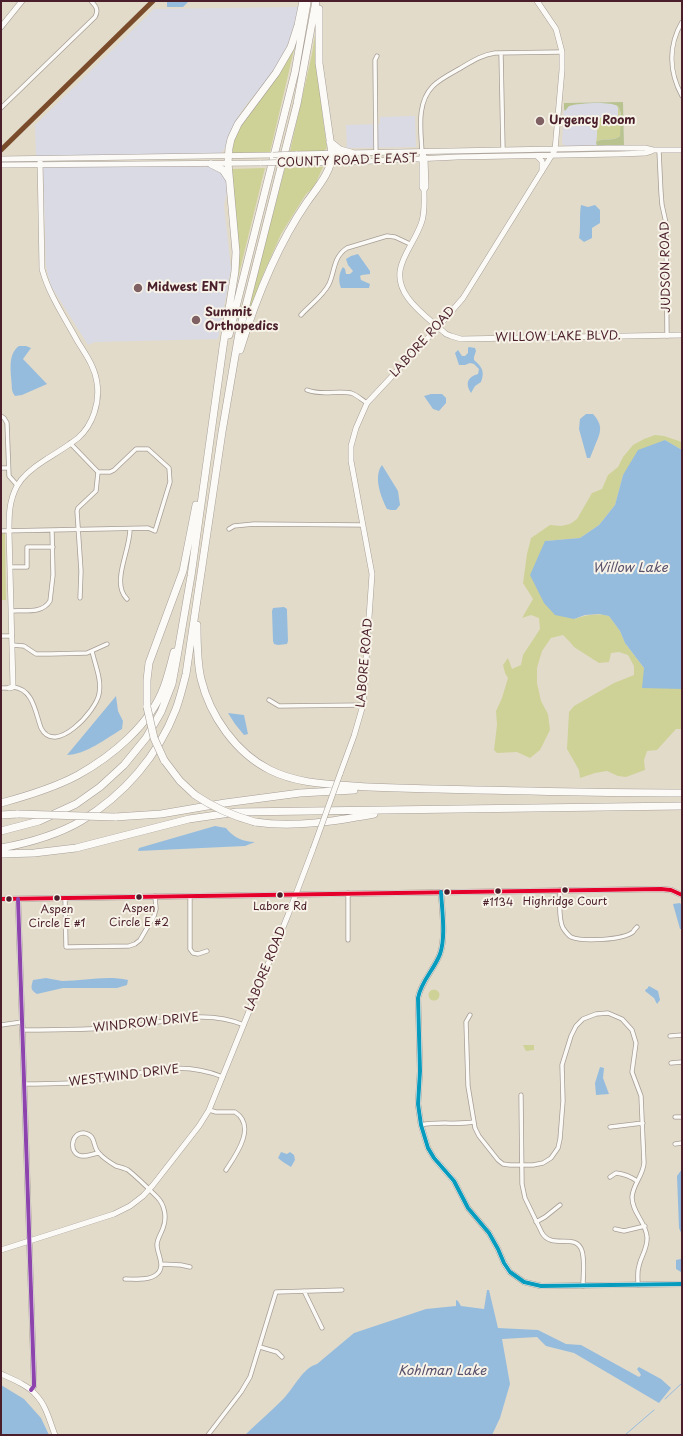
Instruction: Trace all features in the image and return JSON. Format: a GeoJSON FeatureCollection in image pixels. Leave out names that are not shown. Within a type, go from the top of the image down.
{"type":"FeatureCollection","features":[{"type":"Feature","properties":{"kind":"highway"},"geometry":{"type":"LineString","coordinates":[[1,831],[39,821],[76,804],[100,787],[124,765],[146,738],[161,712],[172,684],[182,632],[235,271],[236,252],[228,163],[231,139],[238,124],[279,68],[291,47],[298,25],[303,1]]}},
{"type":"Feature","properties":{"kind":"highway"},"geometry":{"type":"LineString","coordinates":[[217,388],[229,333],[295,72],[308,1]]}},
{"type":"Feature","properties":{"kind":"highway"},"geometry":{"type":"LineString","coordinates":[[231,377],[251,316],[275,257],[294,220],[321,182],[331,162],[332,154],[319,64],[318,1]]}},
{"type":"Feature","properties":{"kind":"highway"},"geometry":{"type":"LineString","coordinates":[[1,848],[24,844],[60,831],[104,806],[126,787],[146,764],[161,740],[176,709],[186,674],[231,377],[239,334],[297,104],[318,1]]}},
{"type":"Feature","properties":{"kind":"highway"},"geometry":{"type":"LineString","coordinates":[[330,142],[340,150],[351,153]]}},
{"type":"Feature","properties":{"kind":"highway"},"geometry":{"type":"LineString","coordinates":[[211,164],[223,170],[229,183]]}},
{"type":"Feature","properties":{"kind":"highway"},"geometry":{"type":"LineString","coordinates":[[203,490],[196,507],[183,571],[149,663],[147,680],[148,707],[154,738],[164,760],[180,781],[195,795],[220,810],[238,818],[254,822],[279,824],[311,822],[358,817],[392,810]]}},
{"type":"Feature","properties":{"kind":"highway"},"geometry":{"type":"LineString","coordinates":[[196,607],[198,663],[208,701],[219,722],[234,741],[249,756],[270,770],[309,782],[386,788],[682,793]]}},
{"type":"Feature","properties":{"kind":"highway"},"geometry":{"type":"LineString","coordinates":[[1,803],[29,795],[78,775],[104,759],[128,738],[142,723],[164,688],[177,643],[182,632]]}},
{"type":"Feature","properties":{"kind":"highway"},"geometry":{"type":"LineString","coordinates":[[1,815],[18,814],[115,817],[161,814],[232,802],[300,793],[386,788]]}},
{"type":"Feature","properties":{"kind":"highway"},"geometry":{"type":"LineString","coordinates":[[575,792],[682,789]]}},
{"type":"Feature","properties":{"kind":"highway"},"geometry":{"type":"LineString","coordinates":[[1,854],[76,848],[189,819],[237,812],[682,806]]}},
{"type":"Feature","properties":{"kind":"highway"},"geometry":{"type":"LineString","coordinates":[[656,807],[682,810]]}},
{"type":"Feature","properties":{"kind":"street"},"geometry":{"type":"LineString","coordinates":[[1,26],[22,1]]}},
{"type":"Feature","properties":{"kind":"street"},"geometry":{"type":"LineString","coordinates":[[1,108],[95,17],[97,9],[95,4],[91,1]]}},
{"type":"Feature","properties":{"kind":"street","name":"LABORE ROAD"},"geometry":{"type":"LineString","coordinates":[[1,1250],[114,1214],[136,1201],[150,1189],[200,1126],[209,1110],[296,894],[354,736],[363,705],[372,574],[351,461],[351,446],[356,428],[367,403],[463,298],[556,149],[562,52],[556,29],[537,1]]}},
{"type":"Feature","properties":{"kind":"street"},"geometry":{"type":"LineString","coordinates":[[682,22],[675,34],[672,51],[674,75],[677,87],[682,96]]}},
{"type":"Feature","properties":{"kind":"street"},"geometry":{"type":"LineString","coordinates":[[423,158],[422,107],[426,95],[444,78],[478,58],[486,55],[501,53],[562,52]]}},
{"type":"Feature","properties":{"kind":"street"},"geometry":{"type":"LineString","coordinates":[[501,53],[503,150]]}},
{"type":"Feature","properties":{"kind":"street"},"geometry":{"type":"LineString","coordinates":[[376,160],[375,60],[378,56]]}},
{"type":"Feature","properties":{"kind":"street","name":"COUNTY ROAD E EAST"},"geometry":{"type":"LineString","coordinates":[[1,159],[556,149],[645,148],[653,150],[682,150]]}},
{"type":"Feature","properties":{"kind":"street","name":"COUNTY ROAD E EAST"},"geometry":{"type":"LineString","coordinates":[[1,165],[331,162],[423,158],[646,153],[653,150]]}},
{"type":"Feature","properties":{"kind":"street","name":"JUDSON ROAD"},"geometry":{"type":"LineString","coordinates":[[659,150],[661,193],[666,223],[667,336]]}},
{"type":"Feature","properties":{"kind":"street"},"geometry":{"type":"LineString","coordinates":[[534,156],[538,156],[542,160],[540,175]]}},
{"type":"Feature","properties":{"kind":"street","name":"WILLOW LAKE BLVD."},"geometry":{"type":"LineString","coordinates":[[423,158],[422,187],[424,190],[424,208],[422,220],[401,264],[400,276],[402,288],[411,302],[438,327],[451,336],[461,339],[682,335]]}},
{"type":"Feature","properties":{"kind":"street"},"geometry":{"type":"LineString","coordinates":[[11,688],[12,636],[9,510],[12,497],[26,474],[78,438],[90,423],[97,402],[97,382],[90,361],[46,285],[42,269],[40,159]]}},
{"type":"Feature","properties":{"kind":"street"},"geometry":{"type":"LineString","coordinates":[[301,315],[325,290],[329,284],[338,256],[347,248],[387,236],[396,237],[410,244]]}},
{"type":"Feature","properties":{"kind":"street"},"geometry":{"type":"LineString","coordinates":[[308,390],[315,393],[350,393],[367,403]]}},
{"type":"Feature","properties":{"kind":"street"},"geometry":{"type":"LineString","coordinates":[[1,416],[7,423],[9,476],[18,485]]}},
{"type":"Feature","properties":{"kind":"street"},"geometry":{"type":"LineString","coordinates":[[1,531],[148,528],[155,531],[170,482],[169,468],[148,449],[136,449],[114,470],[106,473],[98,472],[70,443]]}},
{"type":"Feature","properties":{"kind":"street"},"geometry":{"type":"LineString","coordinates":[[1,468],[8,468]]}},
{"type":"Feature","properties":{"kind":"street"},"geometry":{"type":"LineString","coordinates":[[80,598],[82,572],[79,555],[77,511],[78,508],[96,491],[98,472]]}},
{"type":"Feature","properties":{"kind":"street"},"geometry":{"type":"LineString","coordinates":[[229,529],[234,526],[254,524],[363,525]]}},
{"type":"Feature","properties":{"kind":"street"},"geometry":{"type":"LineString","coordinates":[[127,599],[122,591],[121,575],[130,539],[130,529]]}},
{"type":"Feature","properties":{"kind":"street"},"geometry":{"type":"LineString","coordinates":[[11,611],[37,610],[48,604],[50,601],[53,584],[52,530]]}},
{"type":"Feature","properties":{"kind":"street"},"geometry":{"type":"LineString","coordinates":[[10,567],[27,567],[27,547],[52,547]]}},
{"type":"Feature","properties":{"kind":"street"},"geometry":{"type":"LineString","coordinates":[[1,636],[12,636]]}},
{"type":"Feature","properties":{"kind":"street"},"geometry":{"type":"LineString","coordinates":[[12,645],[24,646],[39,654],[82,653],[92,651],[107,644]]}},
{"type":"Feature","properties":{"kind":"street"},"geometry":{"type":"LineString","coordinates":[[1,688],[21,689],[29,695],[44,733],[52,736],[67,733],[78,725],[94,705],[98,697],[100,686],[92,651]]}},
{"type":"Feature","properties":{"kind":"street"},"geometry":{"type":"LineString","coordinates":[[269,700],[279,706],[363,705]]}},
{"type":"Feature","properties":{"kind":"street"},"geometry":{"type":"LineString","coordinates":[[1,899],[662,889],[671,890],[682,895]]}},
{"type":"Feature","properties":{"kind":"street"},"geometry":{"type":"LineString","coordinates":[[560,890],[561,920],[563,927],[570,936],[578,939],[610,938],[628,934],[637,927]]}},
{"type":"Feature","properties":{"kind":"street"},"geometry":{"type":"LineString","coordinates":[[441,892],[442,947],[438,958],[424,981],[418,998],[420,1071],[418,1104],[425,1142],[430,1153],[450,1176],[468,1208],[491,1237],[507,1268],[514,1276],[524,1282],[541,1286],[682,1284]]}},
{"type":"Feature","properties":{"kind":"street"},"geometry":{"type":"LineString","coordinates":[[348,893],[348,940]]}},
{"type":"Feature","properties":{"kind":"street"},"geometry":{"type":"LineString","coordinates":[[65,898],[66,947],[129,946],[138,943],[154,916],[156,909],[155,896]]}},
{"type":"Feature","properties":{"kind":"street"},"geometry":{"type":"LineString","coordinates":[[190,896],[190,948],[193,953],[198,954],[207,951]]}},
{"type":"Feature","properties":{"kind":"street"},"geometry":{"type":"LineString","coordinates":[[18,899],[34,1382],[34,1386],[31,1390]]}},
{"type":"Feature","properties":{"kind":"street"},"geometry":{"type":"LineString","coordinates":[[470,1016],[466,1022],[468,1086],[474,1122],[477,1132],[498,1160],[507,1165],[543,1163],[551,1158],[558,1148],[563,1102],[562,1065],[573,1031],[579,1022],[591,1015],[602,1013],[613,1015],[622,1019],[629,1026],[634,1034],[636,1048],[632,1072],[641,1096],[644,1168],[637,1181],[633,1192],[632,1201],[635,1210],[647,1232],[647,1243],[639,1265],[638,1284]]}},
{"type":"Feature","properties":{"kind":"street","name":"WINDROW DRIVE"},"geometry":{"type":"LineString","coordinates":[[22,1030],[125,1027],[199,1016],[224,1018],[244,1025]]}},
{"type":"Feature","properties":{"kind":"street"},"geometry":{"type":"LineString","coordinates":[[1,1025],[22,1022]]}},
{"type":"Feature","properties":{"kind":"street"},"geometry":{"type":"LineString","coordinates":[[670,1036],[682,1035]]}},
{"type":"Feature","properties":{"kind":"street"},"geometry":{"type":"LineString","coordinates":[[671,1063],[682,1062]]}},
{"type":"Feature","properties":{"kind":"street","name":"WESTWIND DRIVE"},"geometry":{"type":"LineString","coordinates":[[24,1084],[94,1081],[174,1068],[201,1070],[223,1077]]}},
{"type":"Feature","properties":{"kind":"street"},"geometry":{"type":"LineString","coordinates":[[521,1095],[524,1194],[536,1222],[546,1238],[552,1241],[574,1242],[581,1248],[583,1254],[583,1286]]}},
{"type":"Feature","properties":{"kind":"street"},"geometry":{"type":"LineString","coordinates":[[209,1110],[216,1112],[235,1112],[243,1119],[244,1130],[242,1143],[240,1149],[226,1170]]}},
{"type":"Feature","properties":{"kind":"street"},"geometry":{"type":"LineString","coordinates":[[675,1117],[682,1117]]}},
{"type":"Feature","properties":{"kind":"street"},"geometry":{"type":"LineString","coordinates":[[421,1125],[433,1123],[459,1124],[474,1122]]}},
{"type":"Feature","properties":{"kind":"street"},"geometry":{"type":"LineString","coordinates":[[610,1127],[643,1123]]}},
{"type":"Feature","properties":{"kind":"street"},"geometry":{"type":"LineString","coordinates":[[98,1153],[82,1156],[76,1154],[73,1148],[73,1141],[76,1136],[83,1133],[90,1135],[95,1140],[98,1153],[115,1165],[126,1169],[150,1189],[159,1199],[164,1208],[164,1227],[157,1243],[161,1270],[152,1277],[125,1279]]}},
{"type":"Feature","properties":{"kind":"street"},"geometry":{"type":"LineString","coordinates":[[675,1144],[682,1144]]}},
{"type":"Feature","properties":{"kind":"street"},"geometry":{"type":"LineString","coordinates":[[610,1177],[616,1173],[623,1174],[630,1176],[637,1181]]}},
{"type":"Feature","properties":{"kind":"street"},"geometry":{"type":"LineString","coordinates":[[536,1222],[560,1205]]}},
{"type":"Feature","properties":{"kind":"street"},"geometry":{"type":"LineString","coordinates":[[615,1229],[624,1231],[645,1226]]}},
{"type":"Feature","properties":{"kind":"street"},"geometry":{"type":"LineString","coordinates":[[161,1264],[190,1267]]}},
{"type":"Feature","properties":{"kind":"street"},"geometry":{"type":"LineString","coordinates":[[208,1435],[246,1386],[253,1369],[276,1292],[342,1290]]}},
{"type":"Feature","properties":{"kind":"street"},"geometry":{"type":"LineString","coordinates":[[304,1291],[322,1328]]}},
{"type":"Feature","properties":{"kind":"street"},"geometry":{"type":"LineString","coordinates":[[260,1347],[277,1352],[282,1357]]}},
{"type":"Feature","properties":{"kind":"street"},"geometry":{"type":"LineString","coordinates":[[1,1374],[31,1390],[36,1395],[43,1406],[55,1435]]}},
{"type":"Feature","properties":{"kind":"shaded area"},"geometry":{"type":"Polygon","coordinates":[[[298,7],[293,31],[283,56],[266,83],[241,112],[229,134],[224,150],[220,154],[36,157],[35,125],[154,9],[298,7]]]}},
{"type":"Feature","properties":{"kind":"shaded area"},"geometry":{"type":"Polygon","coordinates":[[[623,102],[624,146],[566,147],[562,143],[564,103],[623,102]]]}},
{"type":"Feature","properties":{"kind":"shaded area"},"geometry":{"type":"Polygon","coordinates":[[[415,116],[416,147],[347,148],[346,125],[380,124],[380,117],[415,116]]]}},
{"type":"Feature","properties":{"kind":"shaded area"},"geometry":{"type":"Polygon","coordinates":[[[43,163],[214,167],[220,171],[226,178],[227,192],[224,205],[231,269],[218,339],[95,342],[88,345],[51,286],[48,275],[46,266],[43,163]]]}},
{"type":"Feature","properties":{"kind":"green space"},"geometry":{"type":"Polygon","coordinates":[[[316,29],[317,59],[327,148],[324,151],[290,151],[312,54],[316,29]]]}},
{"type":"Feature","properties":{"kind":"green space"},"geometry":{"type":"Polygon","coordinates":[[[297,37],[270,152],[232,153],[232,143],[237,131],[297,37]]]}},
{"type":"Feature","properties":{"kind":"green space"},"geometry":{"type":"Polygon","coordinates":[[[623,102],[624,146],[597,146],[596,142],[615,139],[620,136],[621,113],[618,106],[608,103],[587,103],[569,106],[565,111],[564,109],[564,103],[623,102]]]}},
{"type":"Feature","properties":{"kind":"green space"},"geometry":{"type":"Polygon","coordinates":[[[616,104],[620,110],[621,115],[620,136],[614,139],[596,142],[598,120],[603,116],[618,116],[618,108],[616,104]]]}},
{"type":"Feature","properties":{"kind":"green space"},"geometry":{"type":"Polygon","coordinates":[[[323,167],[314,187],[306,194],[281,234],[262,277],[247,320],[245,320],[285,168],[323,167]]]}},
{"type":"Feature","properties":{"kind":"green space"},"geometry":{"type":"Polygon","coordinates":[[[265,168],[262,180],[236,286],[231,169],[265,168]]]}},
{"type":"Feature","properties":{"kind":"green space"},"geometry":{"type":"Polygon","coordinates":[[[655,435],[664,436],[682,442],[682,450],[665,440],[623,475],[615,505],[599,525],[580,538],[545,541],[574,619],[591,615],[609,616],[620,631],[625,643],[644,668],[682,689],[682,729],[676,729],[657,750],[647,751],[644,760],[645,770],[626,777],[618,776],[607,771],[580,778],[579,770],[567,749],[569,712],[574,706],[614,683],[634,675],[634,666],[628,655],[619,652],[611,653],[609,662],[599,663],[574,647],[563,635],[551,638],[542,651],[537,668],[537,683],[541,701],[548,714],[550,730],[540,750],[530,758],[517,752],[497,753],[494,750],[497,725],[496,711],[508,678],[503,665],[508,658],[512,669],[521,665],[523,655],[540,629],[539,618],[531,615],[522,618],[533,599],[523,583],[531,538],[550,525],[561,526],[570,524],[577,519],[592,493],[602,489],[608,475],[618,467],[623,457],[633,445],[655,435]]]}},
{"type":"Feature","properties":{"kind":"green space"},"geometry":{"type":"Polygon","coordinates":[[[1,533],[5,533],[6,600],[1,600],[1,533]]]}},
{"type":"Feature","properties":{"kind":"green space"},"geometry":{"type":"Polygon","coordinates":[[[434,989],[438,991],[440,995],[438,999],[434,1001],[430,999],[428,995],[430,991],[434,989]]]}},
{"type":"Feature","properties":{"kind":"green space"},"geometry":{"type":"Polygon","coordinates":[[[523,1045],[534,1045],[534,1050],[526,1051],[523,1045]]]}},
{"type":"Feature","properties":{"kind":"water"},"geometry":{"type":"Polygon","coordinates":[[[167,1],[189,1],[183,7],[167,7],[167,1]]]}},
{"type":"Feature","properties":{"kind":"water"},"geometry":{"type":"Polygon","coordinates":[[[581,205],[588,207],[595,205],[600,210],[600,223],[592,228],[592,238],[584,242],[579,238],[581,205]]]}},
{"type":"Feature","properties":{"kind":"water"},"geometry":{"type":"Polygon","coordinates":[[[358,254],[370,271],[370,274],[360,276],[361,280],[370,284],[369,288],[341,288],[339,277],[343,267],[346,274],[350,274],[353,271],[348,265],[346,259],[358,254]]]}},
{"type":"Feature","properties":{"kind":"water"},"geometry":{"type":"Polygon","coordinates":[[[19,346],[31,348],[23,359],[47,384],[22,395],[15,396],[12,390],[11,360],[12,355],[19,346]]]}},
{"type":"Feature","properties":{"kind":"water"},"geometry":{"type":"Polygon","coordinates":[[[469,347],[475,348],[476,351],[474,360],[481,367],[483,372],[481,382],[475,386],[471,393],[468,387],[468,381],[471,377],[478,374],[479,369],[474,364],[470,363],[459,365],[455,353],[458,350],[462,356],[465,356],[468,353],[469,347]]]}},
{"type":"Feature","properties":{"kind":"water"},"geometry":{"type":"Polygon","coordinates":[[[431,394],[442,394],[446,398],[446,403],[439,411],[433,409],[424,396],[431,394]]]}},
{"type":"Feature","properties":{"kind":"water"},"geometry":{"type":"Polygon","coordinates":[[[586,414],[593,414],[600,427],[600,431],[590,458],[587,458],[579,429],[580,419],[586,414]]]}},
{"type":"Feature","properties":{"kind":"water","name":"Willow Lake"},"geometry":{"type":"Polygon","coordinates":[[[665,440],[682,450],[682,689],[642,688],[644,668],[625,643],[620,631],[609,616],[599,614],[585,615],[574,619],[555,615],[544,603],[530,575],[545,541],[580,538],[599,525],[615,505],[623,475],[638,450],[665,440]]]}},
{"type":"Feature","properties":{"kind":"water"},"geometry":{"type":"Polygon","coordinates":[[[382,465],[398,491],[400,505],[396,510],[387,509],[380,493],[378,475],[382,465]]]}},
{"type":"Feature","properties":{"kind":"water"},"geometry":{"type":"Polygon","coordinates":[[[284,607],[287,609],[288,641],[287,644],[278,645],[274,644],[273,641],[272,611],[273,608],[284,607]]]}},
{"type":"Feature","properties":{"kind":"water"},"geometry":{"type":"Polygon","coordinates":[[[116,696],[118,711],[123,721],[122,729],[88,749],[67,755],[116,696]]]}},
{"type":"Feature","properties":{"kind":"water"},"geometry":{"type":"Polygon","coordinates":[[[228,713],[244,715],[248,734],[244,735],[228,713]]]}},
{"type":"Feature","properties":{"kind":"water"},"geometry":{"type":"Polygon","coordinates":[[[215,826],[226,828],[242,840],[255,842],[245,846],[138,851],[139,848],[215,826]]]}},
{"type":"Feature","properties":{"kind":"water"},"geometry":{"type":"Polygon","coordinates":[[[680,903],[682,906],[682,929],[680,929],[673,904],[680,903]]]}},
{"type":"Feature","properties":{"kind":"water"},"geometry":{"type":"Polygon","coordinates":[[[46,978],[62,981],[103,978],[128,980],[127,985],[117,988],[63,988],[37,994],[35,993],[32,988],[33,980],[46,978]]]}},
{"type":"Feature","properties":{"kind":"water"},"geometry":{"type":"Polygon","coordinates":[[[649,986],[658,991],[660,1000],[657,1004],[654,998],[645,991],[649,986]]]}},
{"type":"Feature","properties":{"kind":"water"},"geometry":{"type":"Polygon","coordinates":[[[600,1067],[604,1068],[603,1078],[609,1094],[596,1095],[595,1083],[600,1067]]]}},
{"type":"Feature","properties":{"kind":"water"},"geometry":{"type":"Polygon","coordinates":[[[281,1152],[287,1154],[290,1152],[294,1155],[295,1160],[291,1167],[278,1158],[281,1152]]]}},
{"type":"Feature","properties":{"kind":"water"},"geometry":{"type":"Polygon","coordinates":[[[682,1169],[682,1235],[679,1228],[677,1176],[682,1169]]]}},
{"type":"Feature","properties":{"kind":"water"},"geometry":{"type":"Polygon","coordinates":[[[681,1259],[681,1272],[676,1269],[676,1260],[681,1259]]]}},
{"type":"Feature","properties":{"kind":"water","name":"Kohlman Lake"},"geometry":{"type":"Polygon","coordinates":[[[487,1290],[489,1290],[498,1328],[538,1330],[566,1344],[581,1345],[639,1377],[641,1375],[637,1369],[639,1367],[661,1379],[671,1388],[659,1403],[574,1353],[546,1346],[537,1337],[502,1339],[510,1384],[500,1418],[492,1435],[245,1435],[276,1407],[308,1369],[317,1364],[354,1333],[426,1309],[456,1306],[456,1300],[461,1306],[484,1309],[487,1290]]]}},
{"type":"Feature","properties":{"kind":"water"},"geometry":{"type":"Polygon","coordinates":[[[1,1385],[24,1399],[41,1418],[49,1435],[1,1435],[1,1385]]]}},
{"type":"Feature","properties":{"kind":"waterway"},"geometry":{"type":"LineString","coordinates":[[665,1399],[682,1383]]}},
{"type":"Feature","properties":{"kind":"waterway"},"geometry":{"type":"LineString","coordinates":[[625,1435],[654,1410]]}},
{"type":"Feature","properties":{"kind":"transit line"},"geometry":{"type":"LineString","coordinates":[[1,150],[153,1]]}},
{"type":"Feature","properties":{"kind":"transit line"},"geometry":{"type":"LineString","coordinates":[[1,899],[661,889],[671,890],[682,895]]}},
{"type":"Feature","properties":{"kind":"transit line"},"geometry":{"type":"LineString","coordinates":[[441,892],[443,923],[442,947],[437,960],[422,986],[418,998],[420,1071],[418,1104],[421,1125],[428,1148],[434,1158],[454,1181],[468,1208],[489,1233],[510,1272],[524,1282],[541,1286],[682,1284]]}},
{"type":"Feature","properties":{"kind":"transit line"},"geometry":{"type":"LineString","coordinates":[[18,899],[34,1382],[34,1386],[31,1390]]}},
{"type":"Feature","properties":{"kind":"place","name":"Urgency Room"},"geometry":{"type":"Point","coordinates":[540,121]}},
{"type":"Feature","properties":{"kind":"place","name":"Midwest ENT"},"geometry":{"type":"Point","coordinates":[138,288]}},
{"type":"Feature","properties":{"kind":"place","name":"Summit Orthopedics"},"geometry":{"type":"Point","coordinates":[196,320]}},
{"type":"Feature","properties":{"kind":"place","name":"Highridge Court"},"geometry":{"type":"Point","coordinates":[565,890]}},
{"type":"Feature","properties":{"kind":"place","name":"#1134"},"geometry":{"type":"Point","coordinates":[498,891]}},
{"type":"Feature","properties":{"kind":"place","name":"Labore Rd"},"geometry":{"type":"Point","coordinates":[280,895]}},
{"type":"Feature","properties":{"kind":"place","name":"Aspen Circle E #2"},"geometry":{"type":"Point","coordinates":[139,897]}},
{"type":"Feature","properties":{"kind":"place","name":"Aspen Circle E #1"},"geometry":{"type":"Point","coordinates":[57,898]}}]}
